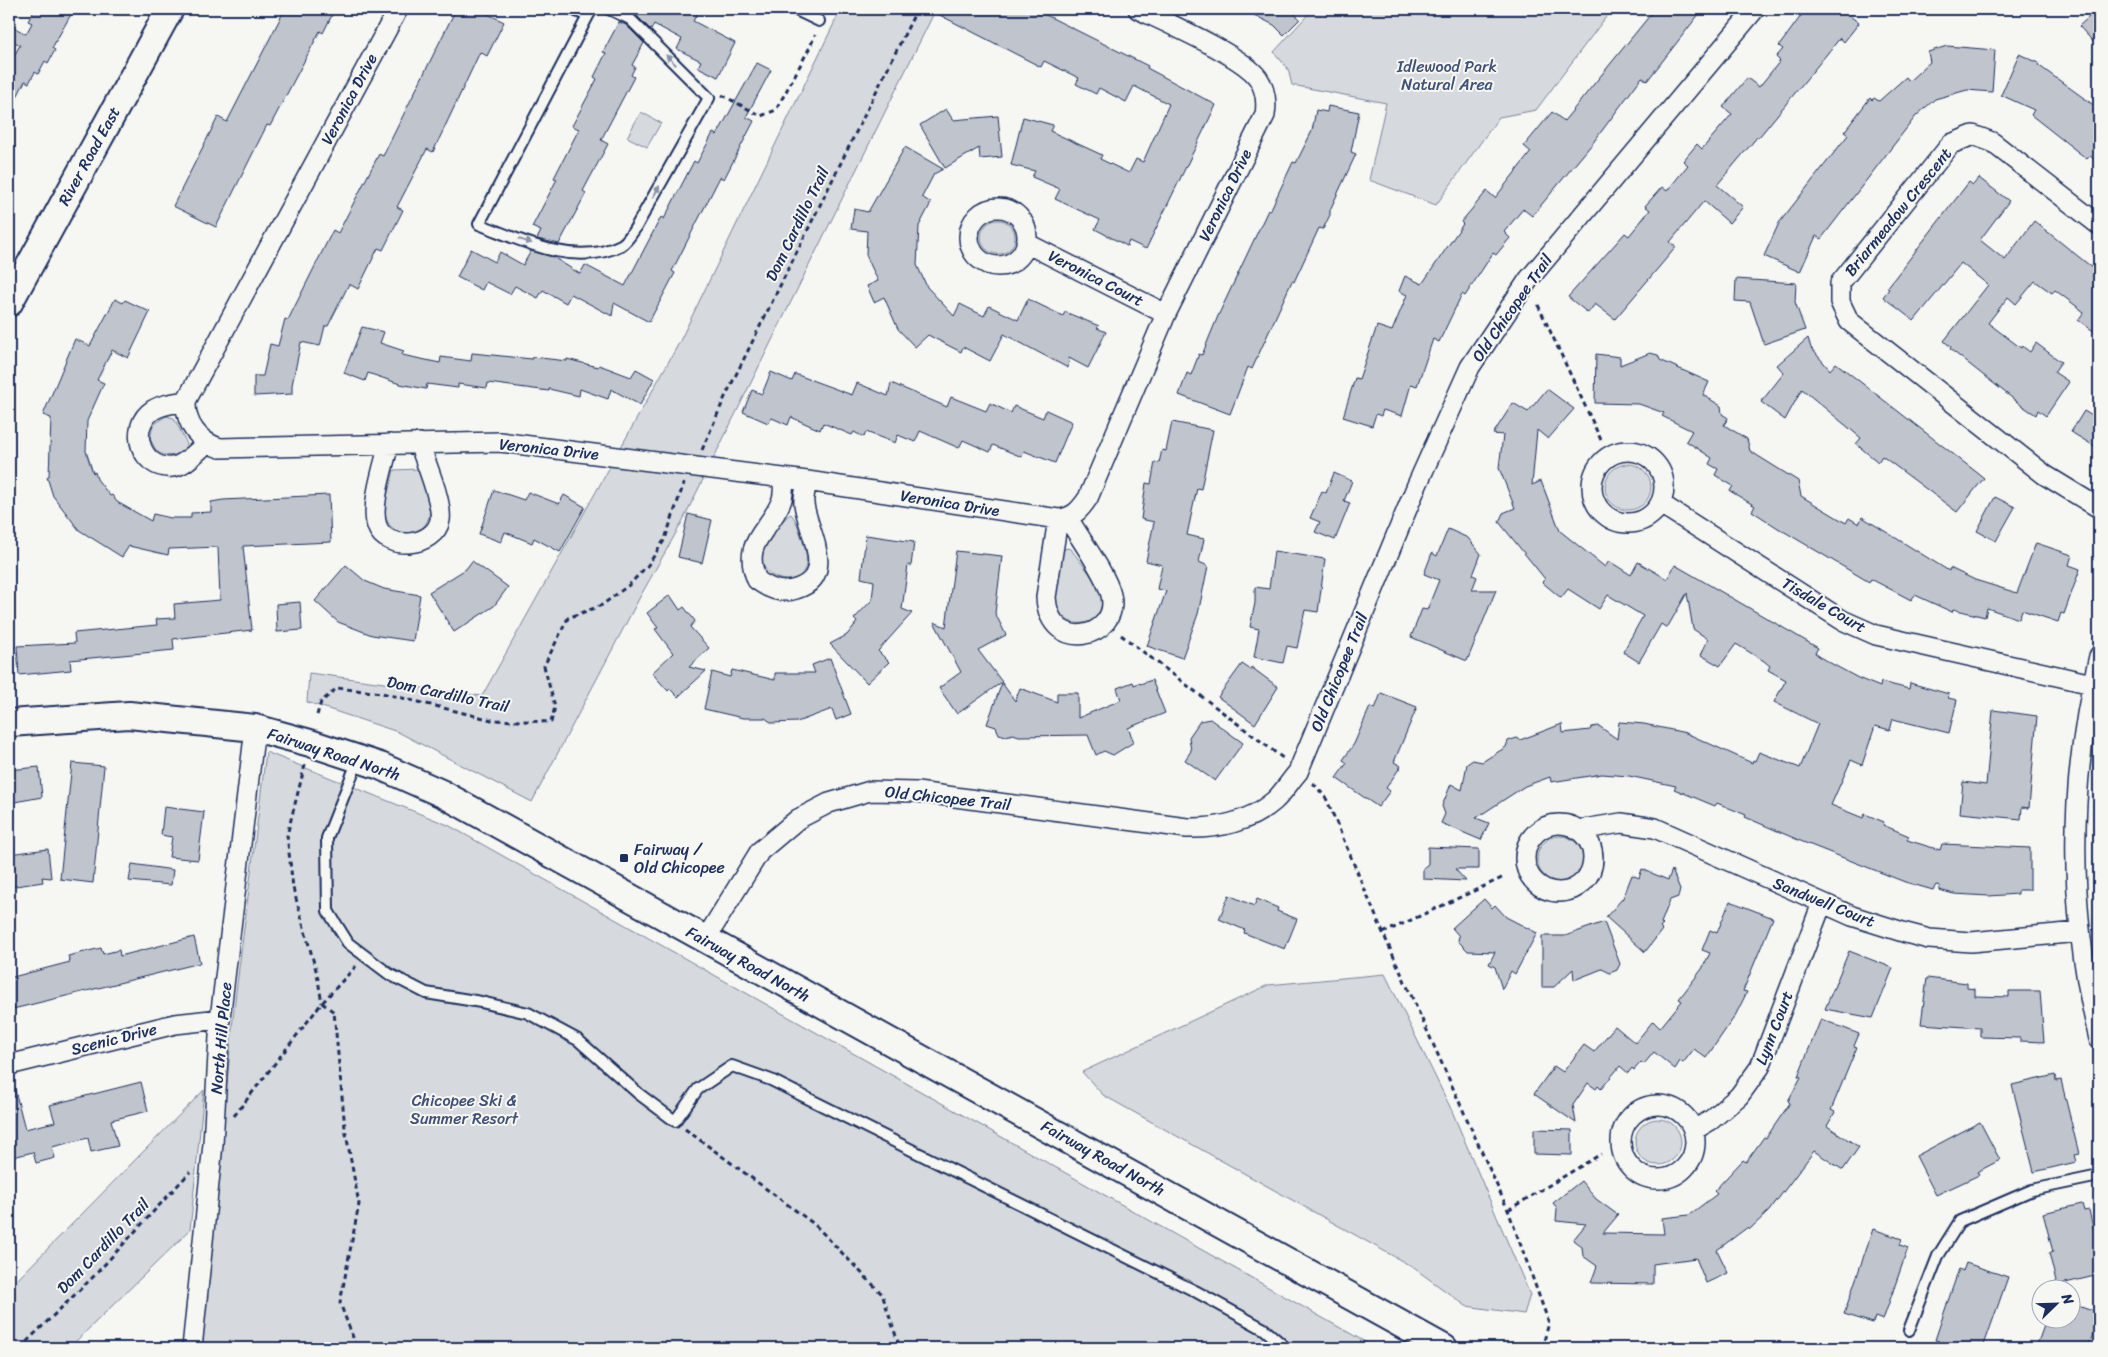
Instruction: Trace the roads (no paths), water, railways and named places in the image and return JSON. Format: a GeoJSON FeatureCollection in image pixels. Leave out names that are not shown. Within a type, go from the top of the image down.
{"type":"FeatureCollection","features":[{"type":"Feature","properties":{"kind":"main road","name":"River Road East"},"geometry":{"type":"LineString","coordinates":[[9,303],[170,9]]}},
{"type":"Feature","properties":{"kind":"main road","name":"Fairway Road North"},"geometry":{"type":"LineString","coordinates":[[9,723],[129,715],[256,728],[380,766],[443,794],[1444,1348]]}},
{"type":"Feature","properties":{"kind":"street","name":"Veronica Drive"},"geometry":{"type":"LineString","coordinates":[[186,401],[398,9]]}},
{"type":"Feature","properties":{"kind":"street","name":"Veronica Drive"},"geometry":{"type":"LineString","coordinates":[[207,443],[220,448],[500,442],[807,481],[1063,519],[1079,510],[1088,498],[1166,314],[1264,115],[1267,101],[1258,77],[1240,61],[1138,9]]}},
{"type":"Feature","properties":{"kind":"street","name":"Old Chicopee Trail"},"geometry":{"type":"LineString","coordinates":[[705,940],[760,851],[806,815],[829,802],[870,791],[917,792],[1187,828],[1213,828],[1242,820],[1273,802],[1298,772],[1417,485],[1470,367],[1528,279],[1755,9]]}},
{"type":"Feature","properties":{"kind":"street","name":"Briarmeadow Crescent"},"geometry":{"type":"LineString","coordinates":[[2099,225],[1992,142],[1973,135],[1951,144],[1944,152],[1840,284],[1840,302],[1849,321],[2045,475],[2099,508]]}},
{"type":"Feature","properties":{"kind":"street","name":"Veronica Court"},"geometry":{"type":"LineString","coordinates":[[1026,243],[1166,314]]}},
{"type":"Feature","properties":{"kind":"street"},"geometry":{"type":"LineString","coordinates":[[186,401],[191,425],[207,443],[182,463],[172,467],[151,462],[144,452],[138,432],[146,415],[159,406],[186,401]]}},
{"type":"Feature","properties":{"kind":"street"},"geometry":{"type":"LineString","coordinates":[[388,444],[375,506],[376,522],[378,530],[386,538],[408,543],[428,537],[440,520],[430,476],[419,443]]}},
{"type":"Feature","properties":{"kind":"street"},"geometry":{"type":"LineString","coordinates":[[784,479],[781,502],[758,537],[751,557],[757,580],[771,589],[780,591],[799,588],[808,583],[818,566],[818,556],[804,504],[807,481]]}},
{"type":"Feature","properties":{"kind":"street","name":"Tisdale Court"},"geometry":{"type":"LineString","coordinates":[[1660,504],[1842,620],[1876,635],[2092,684]]}},
{"type":"Feature","properties":{"kind":"street"},"geometry":{"type":"LineString","coordinates":[[1063,519],[1108,587],[1112,604],[1111,613],[1099,628],[1081,635],[1062,632],[1050,618],[1047,609],[1046,597],[1063,519]]}},
{"type":"Feature","properties":{"kind":"street"},"geometry":{"type":"LineString","coordinates":[[2099,656],[2092,684],[2079,768],[2074,859],[2079,932],[2099,1038]]}},
{"type":"Feature","properties":{"kind":"street","name":"North Hill Place"},"geometry":{"type":"LineString","coordinates":[[192,1348],[213,1144],[220,1019],[256,728]]}},
{"type":"Feature","properties":{"kind":"street","name":"Sandwell Court"},"geometry":{"type":"LineString","coordinates":[[1578,830],[1621,823],[1655,828],[1852,916],[1929,939],[1971,942],[2079,932]]}},
{"type":"Feature","properties":{"kind":"street","name":"Lynn Court"},"geometry":{"type":"LineString","coordinates":[[1694,1130],[1711,1120],[1739,1096],[1760,1067],[1822,903]]}},
{"type":"Feature","properties":{"kind":"street","name":"Scenic Drive"},"geometry":{"type":"LineString","coordinates":[[9,1065],[176,1024],[220,1019]]}},
{"type":"Feature","properties":{"kind":"lane"},"geometry":{"type":"LineString","coordinates":[[572,9],[590,12],[479,224],[561,252],[594,253],[622,244],[636,227],[709,98],[630,19],[609,9]]}},
{"type":"Feature","properties":{"kind":"lane"},"geometry":{"type":"LineString","coordinates":[[794,9],[819,21]]}},
{"type":"Feature","properties":{"kind":"lane"},"geometry":{"type":"LineString","coordinates":[[358,759],[327,838],[328,911],[348,943],[389,974],[426,993],[481,1002],[528,1013],[578,1040],[639,1094],[675,1121],[698,1089],[732,1066],[770,1080],[1195,1291],[1264,1329],[1286,1348]]}},
{"type":"Feature","properties":{"kind":"lane"},"geometry":{"type":"LineString","coordinates":[[1910,1330],[1938,1256],[1960,1221],[2032,1190],[2099,1176]]}},
{"type":"Feature","properties":{"kind":"place","name":"Fairway / Old Chicopee"},"geometry":{"type":"Point","coordinates":[624,858]}},
{"type":"Feature","properties":{"kind":"park label","name":"Idlewood Park Natural Area"},"geometry":{"type":"Point","coordinates":[1447,75]}},
{"type":"Feature","properties":{"kind":"park label","name":"Chicopee Ski & Summer Resort"},"geometry":{"type":"Point","coordinates":[464,1109]}}]}
